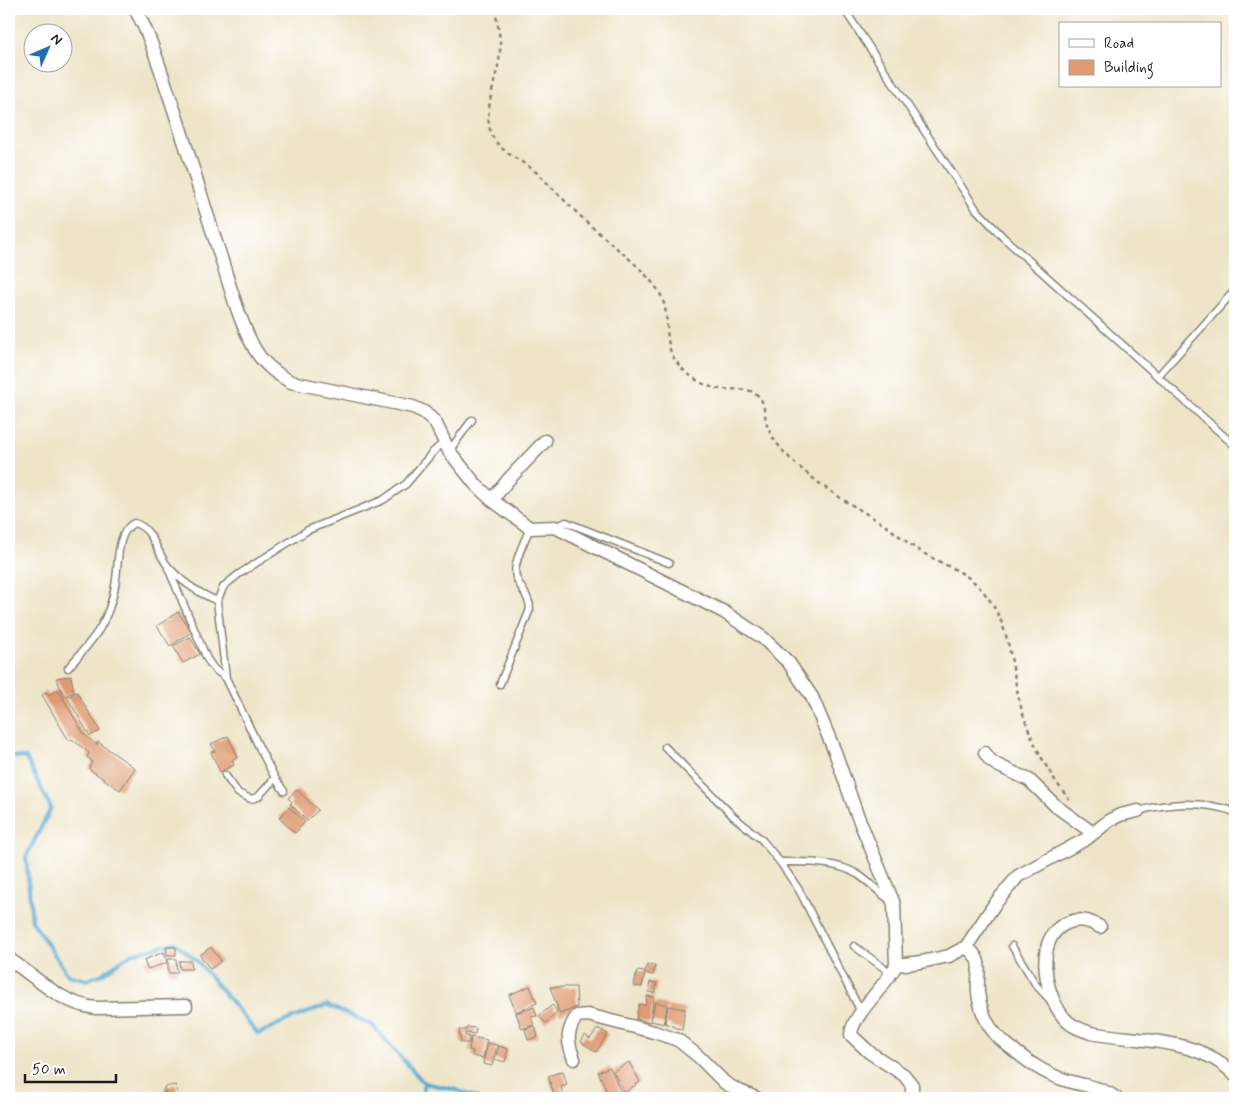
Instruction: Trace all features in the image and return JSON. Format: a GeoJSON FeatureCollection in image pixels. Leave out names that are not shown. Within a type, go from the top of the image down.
{"type":"FeatureCollection","features":[{"type":"Feature","properties":{"kind":"street"},"geometry":{"type":"LineString","coordinates":[[136,9],[152,45],[243,322],[252,346],[262,360],[275,373],[291,382],[413,406],[424,412],[435,422],[447,446],[476,484],[492,500],[530,528],[555,528],[724,612],[763,638],[789,663],[812,697],[894,904],[894,970]]}},
{"type":"Feature","properties":{"kind":"street"},"geometry":{"type":"LineString","coordinates":[[492,500],[545,440]]}},
{"type":"Feature","properties":{"kind":"street"},"geometry":{"type":"LineString","coordinates":[[985,753],[997,765],[1029,780],[1056,807],[1082,823],[1093,833]]}},
{"type":"Feature","properties":{"kind":"street"},"geometry":{"type":"LineString","coordinates":[[912,1098],[912,1085],[909,1080],[869,1052],[851,1035],[851,1029],[861,1012],[894,970],[949,956],[966,947],[994,906],[1018,876],[1086,839],[1110,820],[1120,815],[1138,811]]}},
{"type":"Feature","properties":{"kind":"street"},"geometry":{"type":"LineString","coordinates":[[1100,926],[1089,921],[1078,920],[1062,925],[1054,932],[1049,941],[1046,960],[1047,983],[1053,1002],[1065,1020],[1077,1028],[1100,1035],[1189,1048],[1218,1061],[1235,1075]]}},
{"type":"Feature","properties":{"kind":"street"},"geometry":{"type":"LineString","coordinates":[[966,947],[974,952],[979,963],[978,992],[984,1017],[998,1037],[1046,1074],[1097,1088],[1116,1098]]}},
{"type":"Feature","properties":{"kind":"street"},"geometry":{"type":"LineString","coordinates":[[9,959],[41,984],[76,1004],[85,1007],[186,1006]]}},
{"type":"Feature","properties":{"kind":"street"},"geometry":{"type":"LineString","coordinates":[[574,1059],[568,1042],[570,1026],[578,1016],[588,1014],[678,1040],[698,1056],[725,1083],[756,1098]]}},
{"type":"Feature","properties":{"kind":"lane"},"geometry":{"type":"LineString","coordinates":[[844,9],[976,209],[1004,238],[1235,446]]}},
{"type":"Feature","properties":{"kind":"lane"},"geometry":{"type":"LineString","coordinates":[[1158,376],[1235,290]]}},
{"type":"Feature","properties":{"kind":"lane"},"geometry":{"type":"LineString","coordinates":[[284,791],[275,778],[226,678],[217,601],[224,586],[239,574],[308,530],[383,500],[406,484],[434,452],[447,446],[472,420]]}},
{"type":"Feature","properties":{"kind":"lane"},"geometry":{"type":"LineString","coordinates":[[555,528],[566,522],[669,563]]}},
{"type":"Feature","properties":{"kind":"lane"},"geometry":{"type":"LineString","coordinates":[[68,668],[104,624],[109,612],[115,585],[122,534],[129,525],[134,523],[144,528],[152,538],[167,565],[207,659],[214,669],[226,678]]}},
{"type":"Feature","properties":{"kind":"lane"},"geometry":{"type":"LineString","coordinates":[[500,684],[530,609],[529,602],[515,569],[530,528]]}},
{"type":"Feature","properties":{"kind":"lane"},"geometry":{"type":"LineString","coordinates":[[167,565],[193,589],[217,601]]}},
{"type":"Feature","properties":{"kind":"lane"},"geometry":{"type":"LineString","coordinates":[[665,747],[733,816],[762,840],[780,862],[799,890],[861,1012]]}},
{"type":"Feature","properties":{"kind":"lane"},"geometry":{"type":"LineString","coordinates":[[225,775],[238,793],[251,799],[258,797],[275,778]]}},
{"type":"Feature","properties":{"kind":"lane"},"geometry":{"type":"LineString","coordinates":[[1138,811],[1182,803],[1203,804],[1235,812]]}},
{"type":"Feature","properties":{"kind":"lane"},"geometry":{"type":"LineString","coordinates":[[780,862],[807,862],[844,868],[857,874],[894,904]]}},
{"type":"Feature","properties":{"kind":"lane"},"geometry":{"type":"LineString","coordinates":[[854,946],[894,970]]}},
{"type":"Feature","properties":{"kind":"lane"},"geometry":{"type":"LineString","coordinates":[[1012,946],[1036,985],[1053,1002]]}},
{"type":"Feature","properties":{"kind":"path"},"geometry":{"type":"LineString","coordinates":[[495,9],[500,54],[488,121],[493,136],[498,143],[503,149],[537,173],[589,224],[634,263],[656,287],[664,299],[667,311],[670,350],[679,366],[710,387],[718,390],[748,390],[756,394],[761,399],[766,423],[772,436],[805,471],[921,552],[962,572],[985,593],[1000,617],[1009,642],[1019,699],[1029,730],[1049,771],[1072,802]]}},
{"type":"Feature","properties":{"kind":"building"},"geometry":{"type":"Polygon","coordinates":[[[178,612],[192,632],[170,646],[157,626],[178,612]]]}},
{"type":"Feature","properties":{"kind":"building"},"geometry":{"type":"Polygon","coordinates":[[[190,637],[200,654],[183,663],[173,646],[190,637]]]}},
{"type":"Feature","properties":{"kind":"building"},"geometry":{"type":"Polygon","coordinates":[[[71,676],[74,692],[64,696],[56,678],[71,676]]]}},
{"type":"Feature","properties":{"kind":"building"},"geometry":{"type":"Polygon","coordinates":[[[58,690],[84,734],[97,745],[98,742],[135,768],[120,790],[89,769],[92,761],[87,757],[89,753],[72,739],[69,741],[42,695],[46,692],[48,695],[58,690]]]}},
{"type":"Feature","properties":{"kind":"building"},"geometry":{"type":"Polygon","coordinates":[[[77,692],[100,731],[90,736],[67,697],[77,692]]]}},
{"type":"Feature","properties":{"kind":"building"},"geometry":{"type":"Polygon","coordinates":[[[228,736],[238,757],[232,760],[234,765],[220,772],[211,752],[215,751],[211,744],[228,736]]]}},
{"type":"Feature","properties":{"kind":"building"},"geometry":{"type":"Polygon","coordinates":[[[297,790],[318,810],[307,821],[290,804],[292,802],[288,798],[297,790]]]}},
{"type":"Feature","properties":{"kind":"building"},"geometry":{"type":"Polygon","coordinates":[[[289,807],[305,822],[295,833],[279,818],[289,807]]]}},
{"type":"Feature","properties":{"kind":"building"},"geometry":{"type":"Polygon","coordinates":[[[166,947],[176,947],[176,955],[167,955],[166,947]]]}},
{"type":"Feature","properties":{"kind":"building"},"geometry":{"type":"Polygon","coordinates":[[[211,947],[221,961],[210,969],[200,955],[211,947]]]}},
{"type":"Feature","properties":{"kind":"building"},"geometry":{"type":"Polygon","coordinates":[[[164,952],[167,963],[147,969],[144,960],[164,952]]]}},
{"type":"Feature","properties":{"kind":"building"},"geometry":{"type":"Polygon","coordinates":[[[168,959],[176,959],[177,973],[168,973],[168,959]]]}},
{"type":"Feature","properties":{"kind":"building"},"geometry":{"type":"Polygon","coordinates":[[[179,961],[191,961],[192,969],[180,969],[179,961]]]}},
{"type":"Feature","properties":{"kind":"building"},"geometry":{"type":"Polygon","coordinates":[[[647,965],[655,966],[653,975],[645,973],[647,965]]]}},
{"type":"Feature","properties":{"kind":"building"},"geometry":{"type":"Polygon","coordinates":[[[637,971],[645,972],[642,987],[634,986],[637,971]]]}},
{"type":"Feature","properties":{"kind":"building"},"geometry":{"type":"Polygon","coordinates":[[[650,982],[657,983],[655,993],[648,992],[650,982]]]}},
{"type":"Feature","properties":{"kind":"building"},"geometry":{"type":"Polygon","coordinates":[[[530,986],[537,1003],[516,1012],[509,995],[530,986]]]}},
{"type":"Feature","properties":{"kind":"building"},"geometry":{"type":"Polygon","coordinates":[[[550,987],[576,987],[577,1007],[560,1014],[550,987]]]}},
{"type":"Feature","properties":{"kind":"building"},"geometry":{"type":"Polygon","coordinates":[[[647,996],[654,997],[650,1022],[636,1019],[639,1004],[646,1005],[647,996]]]}},
{"type":"Feature","properties":{"kind":"building"},"geometry":{"type":"Polygon","coordinates":[[[655,1002],[667,1005],[664,1024],[651,1021],[655,1002]]]}},
{"type":"Feature","properties":{"kind":"building"},"geometry":{"type":"Polygon","coordinates":[[[552,1005],[558,1012],[546,1023],[539,1016],[552,1005]]]}},
{"type":"Feature","properties":{"kind":"building"},"geometry":{"type":"Polygon","coordinates":[[[668,1006],[685,1009],[682,1030],[665,1023],[668,1006]]]}},
{"type":"Feature","properties":{"kind":"building"},"geometry":{"type":"Polygon","coordinates":[[[534,1007],[537,1016],[531,1017],[534,1025],[522,1029],[516,1013],[534,1007]]]}},
{"type":"Feature","properties":{"kind":"building"},"geometry":{"type":"Polygon","coordinates":[[[535,1026],[538,1037],[528,1040],[525,1029],[535,1026]]]}},
{"type":"Feature","properties":{"kind":"building"},"geometry":{"type":"Polygon","coordinates":[[[467,1027],[476,1028],[475,1034],[465,1033],[465,1036],[469,1036],[469,1043],[461,1043],[459,1030],[466,1030],[467,1027]]]}},
{"type":"Feature","properties":{"kind":"building"},"geometry":{"type":"Polygon","coordinates":[[[598,1028],[608,1034],[596,1052],[581,1042],[585,1035],[590,1039],[598,1028]]]}},
{"type":"Feature","properties":{"kind":"building"},"geometry":{"type":"Polygon","coordinates":[[[471,1037],[487,1040],[483,1058],[472,1056],[473,1051],[469,1050],[471,1037]]]}},
{"type":"Feature","properties":{"kind":"building"},"geometry":{"type":"Polygon","coordinates":[[[488,1043],[497,1045],[492,1066],[483,1064],[488,1043]]]}},
{"type":"Feature","properties":{"kind":"building"},"geometry":{"type":"Polygon","coordinates":[[[499,1046],[508,1049],[505,1062],[495,1059],[499,1046]]]}},
{"type":"Feature","properties":{"kind":"building"},"geometry":{"type":"Polygon","coordinates":[[[629,1062],[640,1082],[624,1093],[613,1071],[629,1062]]]}},
{"type":"Feature","properties":{"kind":"building"},"geometry":{"type":"Polygon","coordinates":[[[610,1067],[622,1095],[615,1098],[600,1098],[599,1094],[606,1090],[598,1072],[610,1067]]]}},
{"type":"Feature","properties":{"kind":"building"},"geometry":{"type":"Polygon","coordinates":[[[563,1071],[567,1085],[561,1087],[563,1094],[555,1097],[548,1076],[563,1071]]]}},
{"type":"Feature","properties":{"kind":"building"},"geometry":{"type":"Polygon","coordinates":[[[176,1085],[178,1095],[166,1097],[164,1087],[176,1085]]]}},
{"type":"Feature","properties":{"kind":"waterway"},"geometry":{"type":"LineString","coordinates":[[9,756],[26,758],[51,808],[26,857],[32,921],[68,975],[87,980],[102,974],[131,954],[175,943],[198,962],[258,1034],[327,1005],[372,1025],[424,1083],[422,1098]]}},
{"type":"Feature","properties":{"kind":"waterway"},"geometry":{"type":"LineString","coordinates":[[424,1083],[457,1090],[478,1098]]}},
{"type":"Feature","properties":{"kind":"waterway"},"geometry":{"type":"LineString","coordinates":[[531,1098],[536,1098]]}}]}
